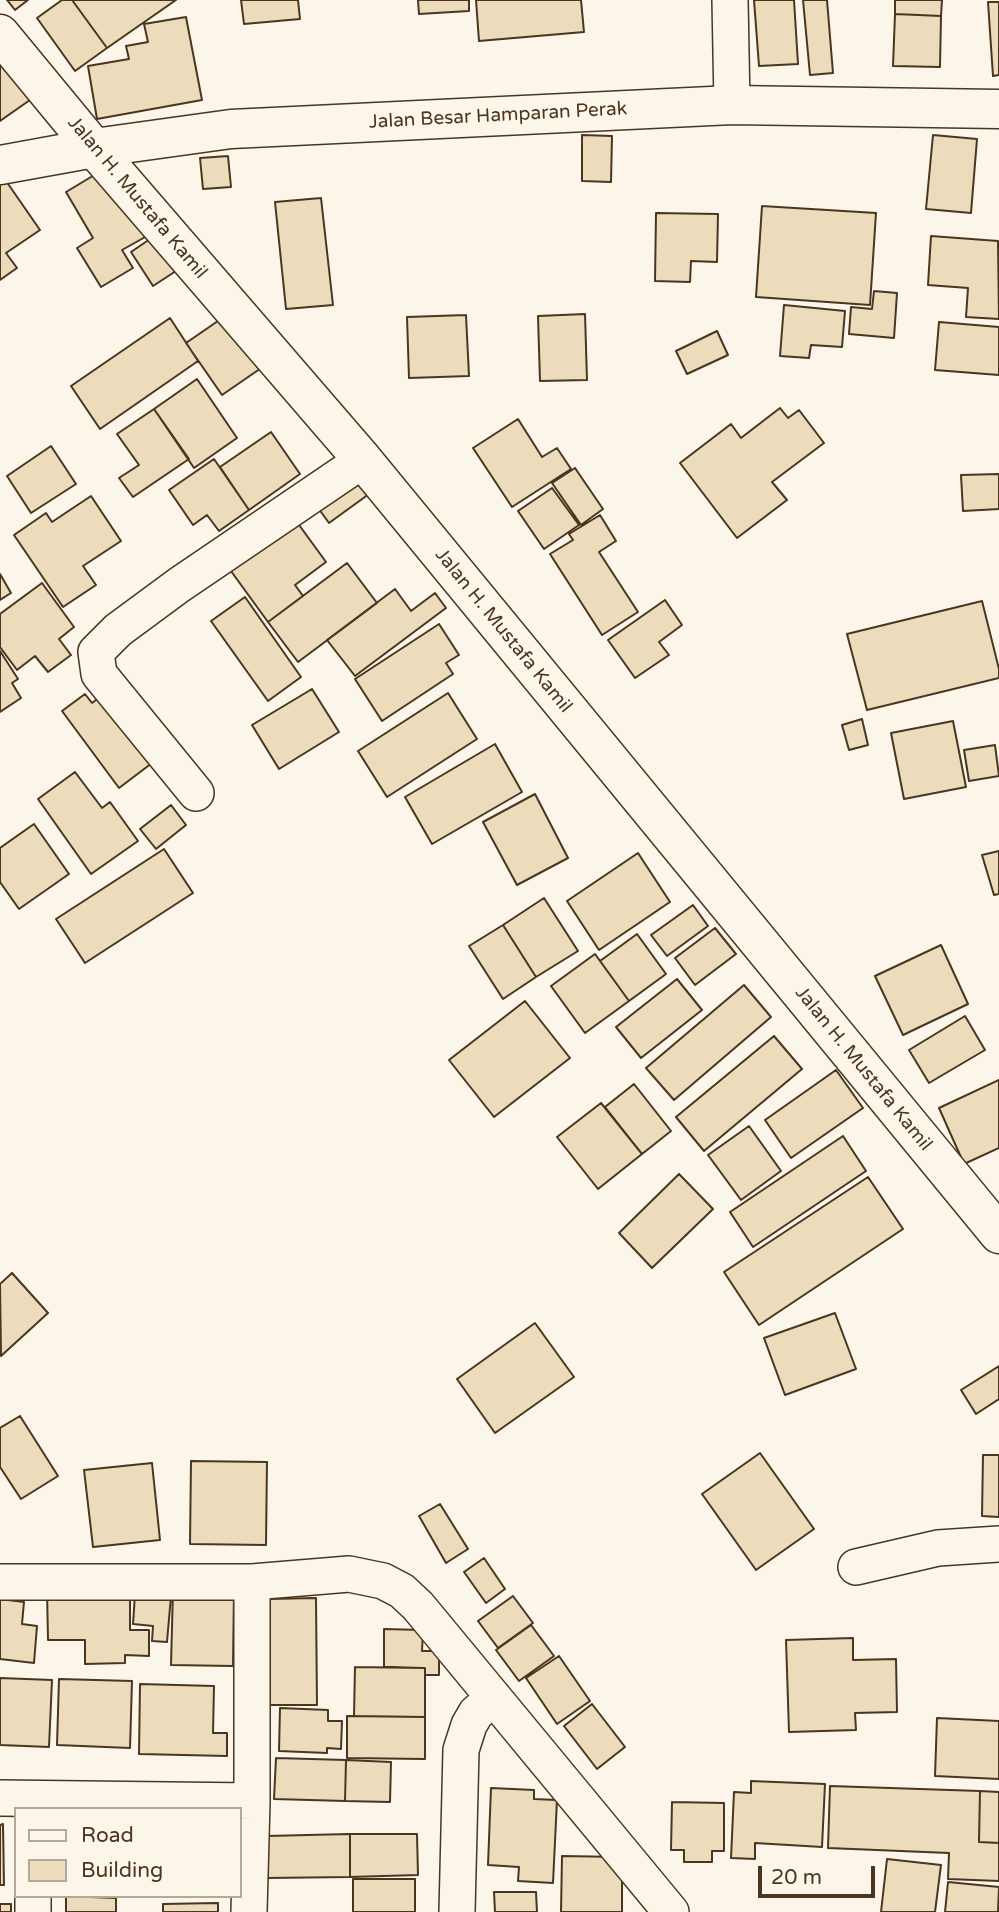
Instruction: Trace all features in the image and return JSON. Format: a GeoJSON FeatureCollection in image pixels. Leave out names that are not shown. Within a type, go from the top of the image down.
{"type":"FeatureCollection","features":[{"type":"Feature","properties":{"kind":"street"},"geometry":{"type":"LineString","coordinates":[[730,0],[732,105]]}},
{"type":"Feature","properties":{"kind":"street","name":"Jalan H. Mustafa Kamil"},"geometry":{"type":"LineString","coordinates":[[0,34],[94,148],[363,460],[999,1234]]}},
{"type":"Feature","properties":{"kind":"street","name":"Jalan Besar Hamparan Perak"},"geometry":{"type":"LineString","coordinates":[[0,165],[94,148],[230,129],[732,105],[999,109]]}},
{"type":"Feature","properties":{"kind":"street"},"geometry":{"type":"LineString","coordinates":[[196,793],[99,674],[96,652],[118,629],[179,585],[363,460]]}},
{"type":"Feature","properties":{"kind":"street"},"geometry":{"type":"LineString","coordinates":[[856,1567],[938,1548],[999,1544]]}},
{"type":"Feature","properties":{"kind":"street"},"geometry":{"type":"LineString","coordinates":[[0,1582],[252,1582],[349,1574],[383,1581],[402,1591],[418,1606],[671,1912]]}},
{"type":"Feature","properties":{"kind":"street"},"geometry":{"type":"LineString","coordinates":[[249,1912],[252,1582]]}},
{"type":"Feature","properties":{"kind":"street"},"geometry":{"type":"LineString","coordinates":[[457,1912],[461,1749],[468,1725],[476,1713],[494,1698]]}},
{"type":"Feature","properties":{"kind":"street"},"geometry":{"type":"LineString","coordinates":[[0,1797],[34,1804],[252,1801]]}},
{"type":"Feature","properties":{"kind":"building"},"geometry":{"type":"Polygon","coordinates":[[[7,0],[28,0],[15,10],[7,0]]]}},
{"type":"Feature","properties":{"kind":"building"},"geometry":{"type":"Polygon","coordinates":[[[62,0],[72,0],[107,48],[75,71],[37,18],[62,0]]]}},
{"type":"Feature","properties":{"kind":"building"},"geometry":{"type":"Polygon","coordinates":[[[72,0],[176,0],[107,48],[72,0]]]}},
{"type":"Feature","properties":{"kind":"building"},"geometry":{"type":"Polygon","coordinates":[[[241,0],[298,0],[300,19],[244,24],[241,0]]]}},
{"type":"Feature","properties":{"kind":"building"},"geometry":{"type":"Polygon","coordinates":[[[418,0],[469,0],[469,11],[419,14],[418,0]]]}},
{"type":"Feature","properties":{"kind":"building"},"geometry":{"type":"Polygon","coordinates":[[[476,0],[581,0],[584,32],[479,41],[476,0]]]}},
{"type":"Feature","properties":{"kind":"building"},"geometry":{"type":"Polygon","coordinates":[[[754,0],[794,0],[798,64],[759,66],[754,0]]]}},
{"type":"Feature","properties":{"kind":"building"},"geometry":{"type":"Polygon","coordinates":[[[803,0],[827,0],[833,73],[810,75],[803,0]]]}},
{"type":"Feature","properties":{"kind":"building"},"geometry":{"type":"Polygon","coordinates":[[[895,0],[942,0],[941,16],[895,14],[895,0]]]}},
{"type":"Feature","properties":{"kind":"building"},"geometry":{"type":"Polygon","coordinates":[[[988,2],[999,2],[999,75],[993,76],[988,2]]]}},
{"type":"Feature","properties":{"kind":"building"},"geometry":{"type":"Polygon","coordinates":[[[895,14],[941,16],[940,67],[893,66],[895,14]]]}},
{"type":"Feature","properties":{"kind":"building"},"geometry":{"type":"Polygon","coordinates":[[[186,17],[202,100],[97,119],[88,66],[129,59],[126,46],[148,42],[144,24],[186,17]]]}},
{"type":"Feature","properties":{"kind":"building"},"geometry":{"type":"Polygon","coordinates":[[[0,58],[30,100],[0,121],[0,58]]]}},
{"type":"Feature","properties":{"kind":"building"},"geometry":{"type":"Polygon","coordinates":[[[582,135],[612,136],[611,182],[582,181],[582,135]]]}},
{"type":"Feature","properties":{"kind":"building"},"geometry":{"type":"Polygon","coordinates":[[[933,135],[977,139],[971,213],[926,209],[933,135]]]}},
{"type":"Feature","properties":{"kind":"building"},"geometry":{"type":"Polygon","coordinates":[[[228,156],[231,187],[203,189],[200,158],[228,156]]]}},
{"type":"Feature","properties":{"kind":"building"},"geometry":{"type":"Polygon","coordinates":[[[106,168],[147,236],[122,250],[133,268],[101,287],[77,248],[93,238],[66,192],[106,168]]]}},
{"type":"Feature","properties":{"kind":"building"},"geometry":{"type":"Polygon","coordinates":[[[4,178],[40,230],[6,253],[17,268],[0,280],[0,181],[4,178]]]}},
{"type":"Feature","properties":{"kind":"building"},"geometry":{"type":"Polygon","coordinates":[[[321,198],[333,305],[286,309],[275,202],[321,198]]]}},
{"type":"Feature","properties":{"kind":"building"},"geometry":{"type":"Polygon","coordinates":[[[762,206],[876,213],[870,305],[756,297],[762,206]]]}},
{"type":"Feature","properties":{"kind":"building"},"geometry":{"type":"Polygon","coordinates":[[[656,213],[718,214],[717,262],[691,261],[690,282],[655,281],[656,213]]]}},
{"type":"Feature","properties":{"kind":"building"},"geometry":{"type":"Polygon","coordinates":[[[931,236],[998,241],[999,319],[966,317],[968,288],[928,285],[931,236]]]}},
{"type":"Feature","properties":{"kind":"building"},"geometry":{"type":"Polygon","coordinates":[[[153,237],[176,271],[153,286],[131,252],[153,237]]]}},
{"type":"Feature","properties":{"kind":"building"},"geometry":{"type":"Polygon","coordinates":[[[874,291],[897,293],[894,338],[849,334],[851,307],[872,309],[874,291]]]}},
{"type":"Feature","properties":{"kind":"building"},"geometry":{"type":"Polygon","coordinates":[[[784,305],[845,311],[842,347],[811,345],[809,358],[780,356],[784,305]]]}},
{"type":"Feature","properties":{"kind":"building"},"geometry":{"type":"Polygon","coordinates":[[[231,312],[267,364],[222,395],[186,343],[231,312]]]}},
{"type":"Feature","properties":{"kind":"building"},"geometry":{"type":"Polygon","coordinates":[[[585,314],[587,380],[540,381],[538,316],[585,314]]]}},
{"type":"Feature","properties":{"kind":"building"},"geometry":{"type":"Polygon","coordinates":[[[466,315],[469,376],[409,378],[407,317],[466,315]]]}},
{"type":"Feature","properties":{"kind":"building"},"geometry":{"type":"Polygon","coordinates":[[[170,318],[198,361],[100,429],[71,386],[170,318]]]}},
{"type":"Feature","properties":{"kind":"building"},"geometry":{"type":"Polygon","coordinates":[[[939,322],[999,327],[999,375],[935,370],[939,322]]]}},
{"type":"Feature","properties":{"kind":"building"},"geometry":{"type":"Polygon","coordinates":[[[717,331],[728,355],[687,374],[676,351],[717,331]]]}},
{"type":"Feature","properties":{"kind":"building"},"geometry":{"type":"Polygon","coordinates":[[[197,379],[237,438],[194,468],[154,409],[197,379]]]}},
{"type":"Feature","properties":{"kind":"building"},"geometry":{"type":"Polygon","coordinates":[[[780,408],[788,418],[799,410],[824,443],[772,482],[787,500],[737,538],[680,463],[731,424],[741,438],[780,408]]]}},
{"type":"Feature","properties":{"kind":"building"},"geometry":{"type":"Polygon","coordinates":[[[154,409],[189,459],[133,497],[119,478],[139,465],[117,434],[154,409]]]}},
{"type":"Feature","properties":{"kind":"building"},"geometry":{"type":"Polygon","coordinates":[[[518,419],[542,457],[557,448],[571,469],[512,507],[473,448],[518,419]]]}},
{"type":"Feature","properties":{"kind":"building"},"geometry":{"type":"Polygon","coordinates":[[[271,432],[300,474],[249,510],[220,467],[271,432]]]}},
{"type":"Feature","properties":{"kind":"building"},"geometry":{"type":"Polygon","coordinates":[[[51,446],[76,484],[31,513],[7,476],[51,446]]]}},
{"type":"Feature","properties":{"kind":"building"},"geometry":{"type":"Polygon","coordinates":[[[214,459],[249,510],[219,531],[207,515],[193,525],[169,490],[214,459]]]}},
{"type":"Feature","properties":{"kind":"building"},"geometry":{"type":"Polygon","coordinates":[[[575,468],[603,509],[581,525],[552,483],[575,468]]]}},
{"type":"Feature","properties":{"kind":"building"},"geometry":{"type":"Polygon","coordinates":[[[999,474],[999,509],[963,511],[961,475],[999,474]]]}},
{"type":"Feature","properties":{"kind":"building"},"geometry":{"type":"Polygon","coordinates":[[[356,476],[369,494],[329,523],[316,505],[356,476]]]}},
{"type":"Feature","properties":{"kind":"building"},"geometry":{"type":"Polygon","coordinates":[[[552,488],[579,525],[544,549],[518,511],[552,488]]]}},
{"type":"Feature","properties":{"kind":"building"},"geometry":{"type":"Polygon","coordinates":[[[91,496],[121,541],[83,566],[96,585],[63,607],[14,535],[46,513],[52,522],[91,496]]]}},
{"type":"Feature","properties":{"kind":"building"},"geometry":{"type":"Polygon","coordinates":[[[600,515],[616,541],[599,552],[638,612],[602,635],[550,554],[573,540],[569,534],[600,515]]]}},
{"type":"Feature","properties":{"kind":"building"},"geometry":{"type":"Polygon","coordinates":[[[294,518],[326,562],[295,585],[303,596],[268,622],[228,567],[294,518]]]}},
{"type":"Feature","properties":{"kind":"building"},"geometry":{"type":"Polygon","coordinates":[[[347,563],[377,603],[298,662],[268,622],[347,563]]]}},
{"type":"Feature","properties":{"kind":"building"},"geometry":{"type":"Polygon","coordinates":[[[0,574],[11,593],[0,600],[0,574]]]}},
{"type":"Feature","properties":{"kind":"building"},"geometry":{"type":"Polygon","coordinates":[[[42,583],[74,627],[59,639],[71,655],[48,672],[35,656],[17,670],[0,647],[0,614],[42,583]]]}},
{"type":"Feature","properties":{"kind":"building"},"geometry":{"type":"Polygon","coordinates":[[[395,589],[411,611],[435,593],[446,608],[355,676],[327,640],[395,589]]]}},
{"type":"Feature","properties":{"kind":"building"},"geometry":{"type":"Polygon","coordinates":[[[245,597],[301,677],[268,701],[211,621],[245,597]]]}},
{"type":"Feature","properties":{"kind":"building"},"geometry":{"type":"Polygon","coordinates":[[[665,600],[682,625],[659,642],[669,655],[635,678],[608,640],[665,600]]]}},
{"type":"Feature","properties":{"kind":"building"},"geometry":{"type":"Polygon","coordinates":[[[982,601],[999,678],[867,710],[847,634],[982,601]]]}},
{"type":"Feature","properties":{"kind":"building"},"geometry":{"type":"Polygon","coordinates":[[[439,624],[459,655],[446,663],[453,674],[382,721],[355,679],[439,624]]]}},
{"type":"Feature","properties":{"kind":"building"},"geometry":{"type":"Polygon","coordinates":[[[0,651],[18,679],[12,683],[21,698],[0,712],[0,651]]]}},
{"type":"Feature","properties":{"kind":"building"},"geometry":{"type":"Polygon","coordinates":[[[312,689],[339,732],[279,769],[252,725],[312,689]]]}},
{"type":"Feature","properties":{"kind":"building"},"geometry":{"type":"Polygon","coordinates":[[[105,693],[156,760],[119,788],[62,711],[85,694],[92,703],[105,693]]]}},
{"type":"Feature","properties":{"kind":"building"},"geometry":{"type":"Polygon","coordinates":[[[448,693],[477,739],[387,797],[358,751],[448,693]]]}},
{"type":"Feature","properties":{"kind":"building"},"geometry":{"type":"Polygon","coordinates":[[[862,719],[868,745],[849,750],[842,725],[862,719]]]}},
{"type":"Feature","properties":{"kind":"building"},"geometry":{"type":"Polygon","coordinates":[[[953,721],[966,787],[904,799],[891,733],[953,721]]]}},
{"type":"Feature","properties":{"kind":"building"},"geometry":{"type":"Polygon","coordinates":[[[495,744],[522,792],[432,844],[405,797],[495,744]]]}},
{"type":"Feature","properties":{"kind":"building"},"geometry":{"type":"Polygon","coordinates":[[[995,745],[999,776],[969,781],[964,750],[995,745]]]}},
{"type":"Feature","properties":{"kind":"building"},"geometry":{"type":"Polygon","coordinates":[[[75,772],[102,808],[110,802],[138,841],[91,874],[38,799],[75,772]]]}},
{"type":"Feature","properties":{"kind":"building"},"geometry":{"type":"Polygon","coordinates":[[[535,794],[568,858],[517,885],[483,822],[535,794]]]}},
{"type":"Feature","properties":{"kind":"building"},"geometry":{"type":"Polygon","coordinates":[[[171,805],[186,825],[156,849],[140,829],[171,805]]]}},
{"type":"Feature","properties":{"kind":"building"},"geometry":{"type":"Polygon","coordinates":[[[34,824],[69,874],[19,909],[0,882],[0,848],[34,824]]]}},
{"type":"Feature","properties":{"kind":"building"},"geometry":{"type":"Polygon","coordinates":[[[164,849],[193,893],[85,963],[56,919],[164,849]]]}},
{"type":"Feature","properties":{"kind":"building"},"geometry":{"type":"Polygon","coordinates":[[[999,851],[999,894],[994,895],[982,855],[999,851]]]}},
{"type":"Feature","properties":{"kind":"building"},"geometry":{"type":"Polygon","coordinates":[[[638,853],[670,902],[599,950],[567,901],[638,853]]]}},
{"type":"Feature","properties":{"kind":"building"},"geometry":{"type":"Polygon","coordinates":[[[544,898],[578,951],[536,977],[503,925],[544,898]]]}},
{"type":"Feature","properties":{"kind":"building"},"geometry":{"type":"Polygon","coordinates":[[[693,905],[708,926],[667,956],[651,935],[693,905]]]}},
{"type":"Feature","properties":{"kind":"building"},"geometry":{"type":"Polygon","coordinates":[[[503,925],[536,977],[503,999],[469,946],[503,925]]]}},
{"type":"Feature","properties":{"kind":"building"},"geometry":{"type":"Polygon","coordinates":[[[715,928],[736,954],[695,985],[675,958],[715,928]]]}},
{"type":"Feature","properties":{"kind":"building"},"geometry":{"type":"Polygon","coordinates":[[[637,934],[666,974],[629,1001],[600,961],[637,934]]]}},
{"type":"Feature","properties":{"kind":"building"},"geometry":{"type":"Polygon","coordinates":[[[941,945],[968,1004],[903,1035],[875,976],[941,945]]]}},
{"type":"Feature","properties":{"kind":"building"},"geometry":{"type":"Polygon","coordinates":[[[595,954],[629,1001],[585,1033],[551,986],[595,954]]]}},
{"type":"Feature","properties":{"kind":"building"},"geometry":{"type":"Polygon","coordinates":[[[677,979],[702,1010],[641,1058],[616,1027],[677,979]]]}},
{"type":"Feature","properties":{"kind":"building"},"geometry":{"type":"Polygon","coordinates":[[[744,985],[771,1017],[674,1100],[646,1068],[744,985]]]}},
{"type":"Feature","properties":{"kind":"building"},"geometry":{"type":"Polygon","coordinates":[[[525,1001],[570,1058],[494,1117],[449,1060],[525,1001]]]}},
{"type":"Feature","properties":{"kind":"building"},"geometry":{"type":"Polygon","coordinates":[[[965,1016],[985,1050],[929,1083],[909,1050],[965,1016]]]}},
{"type":"Feature","properties":{"kind":"building"},"geometry":{"type":"Polygon","coordinates":[[[774,1036],[802,1069],[704,1151],[676,1117],[774,1036]]]}},
{"type":"Feature","properties":{"kind":"building"},"geometry":{"type":"Polygon","coordinates":[[[836,1070],[863,1108],[791,1158],[765,1120],[836,1070]]]}},
{"type":"Feature","properties":{"kind":"building"},"geometry":{"type":"Polygon","coordinates":[[[999,1080],[999,1148],[964,1164],[939,1108],[999,1080]]]}},
{"type":"Feature","properties":{"kind":"building"},"geometry":{"type":"Polygon","coordinates":[[[634,1084],[671,1131],[642,1154],[605,1107],[634,1084]]]}},
{"type":"Feature","properties":{"kind":"building"},"geometry":{"type":"Polygon","coordinates":[[[601,1103],[642,1154],[598,1189],[557,1137],[601,1103]]]}},
{"type":"Feature","properties":{"kind":"building"},"geometry":{"type":"Polygon","coordinates":[[[749,1126],[781,1171],[741,1200],[708,1155],[749,1126]]]}},
{"type":"Feature","properties":{"kind":"building"},"geometry":{"type":"Polygon","coordinates":[[[843,1136],[866,1171],[753,1247],[730,1212],[843,1136]]]}},
{"type":"Feature","properties":{"kind":"building"},"geometry":{"type":"Polygon","coordinates":[[[679,1174],[713,1209],[652,1268],[619,1233],[679,1174]]]}},
{"type":"Feature","properties":{"kind":"building"},"geometry":{"type":"Polygon","coordinates":[[[868,1177],[903,1229],[759,1325],[724,1272],[868,1177]]]}},
{"type":"Feature","properties":{"kind":"building"},"geometry":{"type":"Polygon","coordinates":[[[12,1273],[48,1313],[1,1356],[0,1284],[12,1273]]]}},
{"type":"Feature","properties":{"kind":"building"},"geometry":{"type":"Polygon","coordinates":[[[835,1313],[856,1369],[785,1395],[764,1338],[835,1313]]]}},
{"type":"Feature","properties":{"kind":"building"},"geometry":{"type":"Polygon","coordinates":[[[535,1323],[574,1377],[495,1433],[457,1379],[535,1323]]]}},
{"type":"Feature","properties":{"kind":"building"},"geometry":{"type":"Polygon","coordinates":[[[999,1366],[999,1399],[976,1414],[961,1390],[999,1366]]]}},
{"type":"Feature","properties":{"kind":"building"},"geometry":{"type":"Polygon","coordinates":[[[20,1416],[58,1476],[21,1499],[0,1467],[0,1428],[20,1416]]]}},
{"type":"Feature","properties":{"kind":"building"},"geometry":{"type":"Polygon","coordinates":[[[760,1453],[814,1529],[756,1570],[702,1494],[760,1453]]]}},
{"type":"Feature","properties":{"kind":"building"},"geometry":{"type":"Polygon","coordinates":[[[983,1455],[999,1455],[999,1517],[982,1516],[983,1455]]]}},
{"type":"Feature","properties":{"kind":"building"},"geometry":{"type":"Polygon","coordinates":[[[191,1461],[267,1462],[266,1545],[190,1544],[191,1461]]]}},
{"type":"Feature","properties":{"kind":"building"},"geometry":{"type":"Polygon","coordinates":[[[152,1463],[160,1540],[93,1547],[84,1470],[152,1463]]]}},
{"type":"Feature","properties":{"kind":"building"},"geometry":{"type":"Polygon","coordinates":[[[440,1504],[468,1549],[446,1563],[419,1516],[440,1504]]]}},
{"type":"Feature","properties":{"kind":"building"},"geometry":{"type":"Polygon","coordinates":[[[484,1558],[505,1589],[486,1603],[464,1572],[484,1558]]]}},
{"type":"Feature","properties":{"kind":"building"},"geometry":{"type":"Polygon","coordinates":[[[173,1588],[234,1589],[233,1666],[171,1665],[173,1588]]]}},
{"type":"Feature","properties":{"kind":"building"},"geometry":{"type":"Polygon","coordinates":[[[47,1591],[130,1591],[130,1630],[149,1630],[149,1656],[125,1655],[125,1663],[85,1664],[85,1640],[48,1640],[47,1591]]]}},
{"type":"Feature","properties":{"kind":"building"},"geometry":{"type":"Polygon","coordinates":[[[135,1594],[171,1596],[167,1642],[152,1641],[153,1626],[133,1624],[135,1594]]]}},
{"type":"Feature","properties":{"kind":"building"},"geometry":{"type":"Polygon","coordinates":[[[513,1596],[533,1623],[498,1648],[478,1621],[513,1596]]]}},
{"type":"Feature","properties":{"kind":"building"},"geometry":{"type":"Polygon","coordinates":[[[316,1598],[317,1705],[267,1705],[267,1599],[316,1598]]]}},
{"type":"Feature","properties":{"kind":"building"},"geometry":{"type":"Polygon","coordinates":[[[0,1599],[24,1602],[22,1624],[37,1626],[34,1663],[0,1659],[0,1599]]]}},
{"type":"Feature","properties":{"kind":"building"},"geometry":{"type":"Polygon","coordinates":[[[531,1625],[554,1656],[519,1681],[496,1650],[531,1625]]]}},
{"type":"Feature","properties":{"kind":"building"},"geometry":{"type":"Polygon","coordinates":[[[384,1629],[423,1630],[422,1651],[439,1651],[439,1675],[425,1675],[425,1668],[384,1667],[384,1629]]]}},
{"type":"Feature","properties":{"kind":"building"},"geometry":{"type":"Polygon","coordinates":[[[853,1638],[853,1660],[896,1659],[897,1712],[855,1713],[856,1730],[789,1732],[786,1640],[853,1638]]]}},
{"type":"Feature","properties":{"kind":"building"},"geometry":{"type":"Polygon","coordinates":[[[559,1656],[590,1701],[557,1724],[526,1678],[559,1656]]]}},
{"type":"Feature","properties":{"kind":"building"},"geometry":{"type":"Polygon","coordinates":[[[355,1667],[425,1668],[425,1717],[354,1716],[355,1667]]]}},
{"type":"Feature","properties":{"kind":"building"},"geometry":{"type":"Polygon","coordinates":[[[0,1678],[52,1680],[49,1747],[0,1745],[0,1678]]]}},
{"type":"Feature","properties":{"kind":"building"},"geometry":{"type":"Polygon","coordinates":[[[59,1679],[132,1681],[130,1748],[57,1745],[59,1679]]]}},
{"type":"Feature","properties":{"kind":"building"},"geometry":{"type":"Polygon","coordinates":[[[140,1684],[214,1686],[213,1733],[227,1733],[227,1756],[139,1754],[140,1684]]]}},
{"type":"Feature","properties":{"kind":"building"},"geometry":{"type":"Polygon","coordinates":[[[592,1704],[625,1747],[597,1769],[564,1726],[592,1704]]]}},
{"type":"Feature","properties":{"kind":"building"},"geometry":{"type":"Polygon","coordinates":[[[280,1708],[328,1710],[328,1721],[342,1721],[341,1749],[327,1748],[327,1753],[279,1751],[280,1708]]]}},
{"type":"Feature","properties":{"kind":"building"},"geometry":{"type":"Polygon","coordinates":[[[347,1716],[425,1717],[425,1759],[347,1758],[347,1716]]]}},
{"type":"Feature","properties":{"kind":"building"},"geometry":{"type":"Polygon","coordinates":[[[937,1718],[999,1721],[999,1779],[935,1776],[937,1718]]]}},
{"type":"Feature","properties":{"kind":"building"},"geometry":{"type":"Polygon","coordinates":[[[276,1758],[346,1760],[345,1801],[274,1799],[276,1758]]]}},
{"type":"Feature","properties":{"kind":"building"},"geometry":{"type":"Polygon","coordinates":[[[346,1760],[391,1762],[390,1802],[345,1801],[346,1760]]]}},
{"type":"Feature","properties":{"kind":"building"},"geometry":{"type":"Polygon","coordinates":[[[751,1781],[825,1784],[822,1847],[755,1843],[755,1859],[731,1858],[734,1792],[751,1793],[751,1781]]]}},
{"type":"Feature","properties":{"kind":"building"},"geometry":{"type":"Polygon","coordinates":[[[830,1786],[980,1791],[979,1842],[999,1843],[999,1881],[948,1879],[949,1853],[828,1848],[830,1786]]]}},
{"type":"Feature","properties":{"kind":"building"},"geometry":{"type":"Polygon","coordinates":[[[491,1788],[534,1790],[534,1799],[557,1800],[553,1883],[518,1881],[519,1867],[488,1865],[491,1788]]]}},
{"type":"Feature","properties":{"kind":"building"},"geometry":{"type":"Polygon","coordinates":[[[980,1791],[999,1792],[999,1843],[979,1842],[980,1791]]]}},
{"type":"Feature","properties":{"kind":"building"},"geometry":{"type":"Polygon","coordinates":[[[672,1802],[724,1803],[724,1851],[712,1851],[712,1862],[684,1862],[684,1850],[671,1850],[672,1802]]]}},
{"type":"Feature","properties":{"kind":"building"},"geometry":{"type":"Polygon","coordinates":[[[3,1824],[4,1885],[0,1885],[0,1825],[3,1824]]]}},
{"type":"Feature","properties":{"kind":"building"},"geometry":{"type":"Polygon","coordinates":[[[350,1834],[417,1834],[418,1875],[350,1877],[350,1834]]]}},
{"type":"Feature","properties":{"kind":"building"},"geometry":{"type":"Polygon","coordinates":[[[350,1834],[350,1877],[266,1878],[266,1836],[350,1834]]]}},
{"type":"Feature","properties":{"kind":"building"},"geometry":{"type":"Polygon","coordinates":[[[562,1856],[622,1857],[622,1912],[561,1912],[562,1856]]]}},
{"type":"Feature","properties":{"kind":"building"},"geometry":{"type":"Polygon","coordinates":[[[887,1859],[941,1865],[935,1912],[881,1912],[887,1859]]]}},
{"type":"Feature","properties":{"kind":"building"},"geometry":{"type":"Polygon","coordinates":[[[353,1879],[415,1879],[415,1912],[353,1912],[353,1879]]]}},
{"type":"Feature","properties":{"kind":"building"},"geometry":{"type":"Polygon","coordinates":[[[948,1882],[999,1887],[998,1912],[945,1912],[948,1882]]]}},
{"type":"Feature","properties":{"kind":"building"},"geometry":{"type":"Polygon","coordinates":[[[494,1892],[536,1892],[537,1912],[495,1912],[494,1892]]]}},
{"type":"Feature","properties":{"kind":"building"},"geometry":{"type":"Polygon","coordinates":[[[66,1898],[116,1898],[116,1912],[66,1912],[66,1898]]]}},
{"type":"Feature","properties":{"kind":"building"},"geometry":{"type":"Polygon","coordinates":[[[218,1903],[218,1912],[163,1912],[163,1904],[218,1903]]]}},
{"type":"Feature","properties":{"kind":"building"},"geometry":{"type":"Polygon","coordinates":[[[0,1904],[11,1904],[11,1912],[0,1912],[0,1904]]]}}]}
